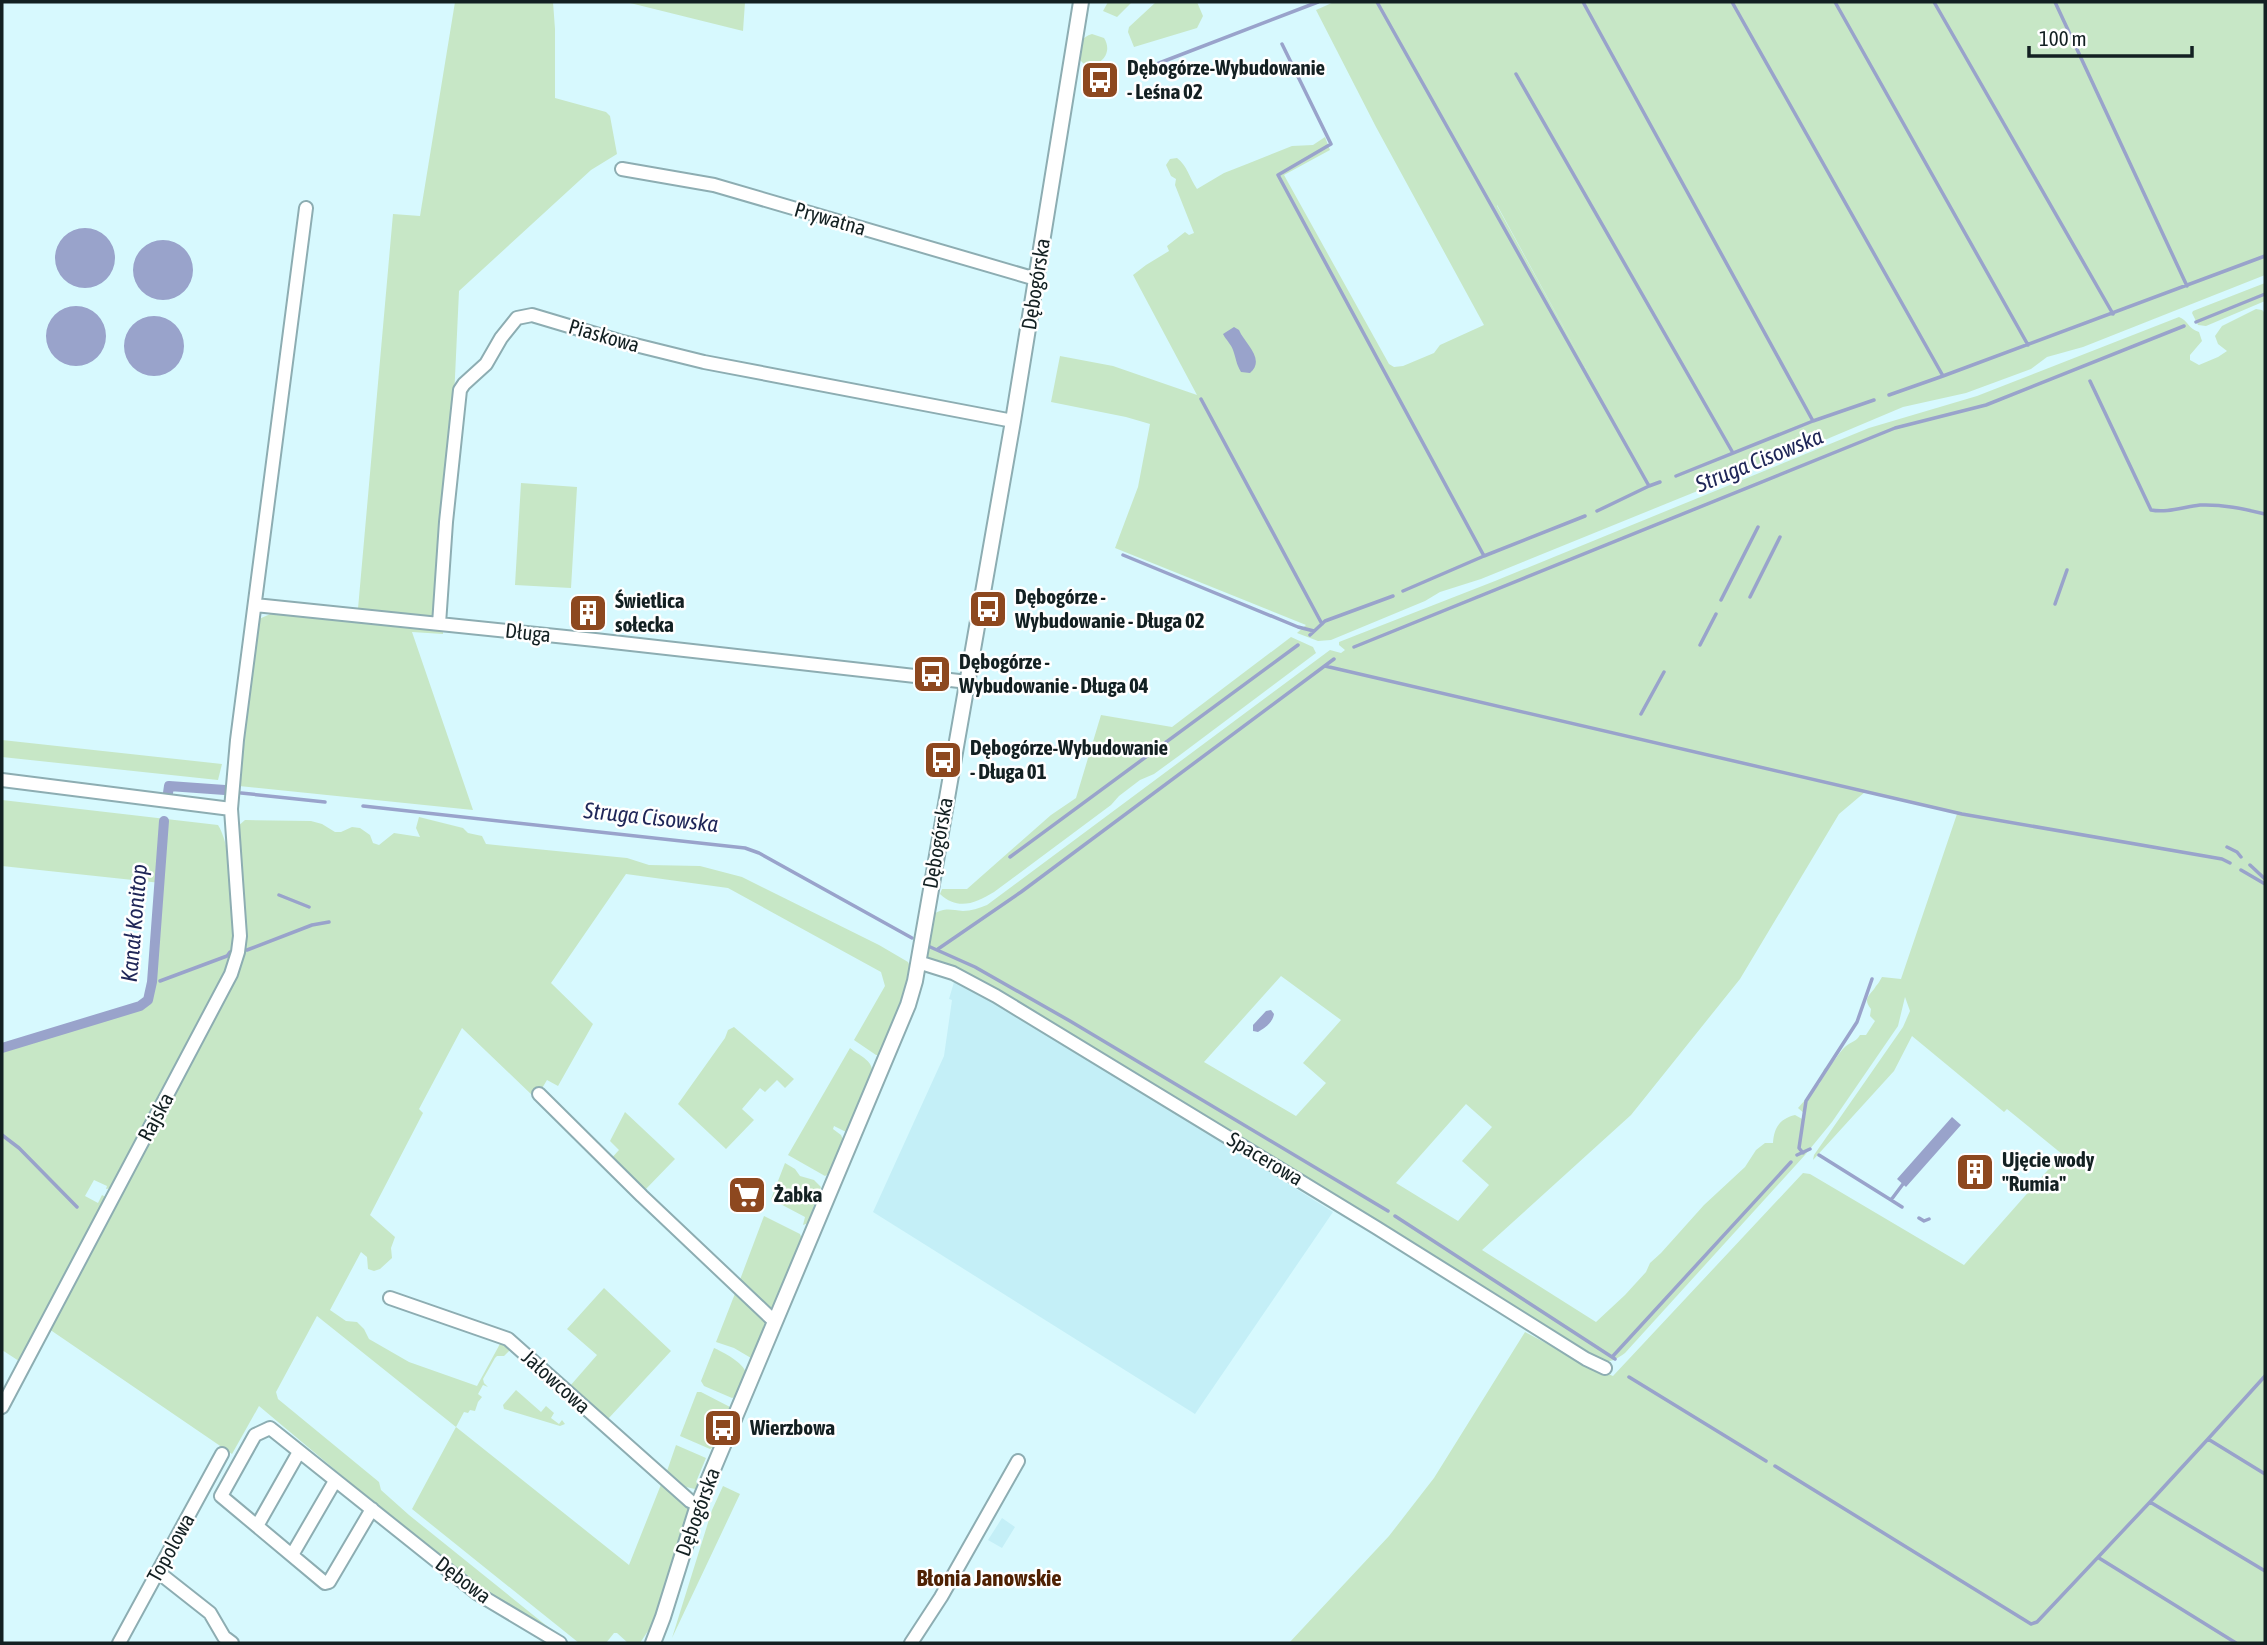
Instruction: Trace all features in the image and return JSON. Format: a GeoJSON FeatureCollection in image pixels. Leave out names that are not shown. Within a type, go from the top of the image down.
{"type":"FeatureCollection","features":[{"type":"Feature","properties":{"kind":"street","name":"Dębogórska"},"geometry":{"type":"LineString","coordinates":[[653,1643],[698,1505],[908,1004],[918,962],[968,682],[1082,2]]}},
{"type":"Feature","properties":{"kind":"street","name":"Prywatna"},"geometry":{"type":"LineString","coordinates":[[622,169],[714,185],[1037,279]]}},
{"type":"Feature","properties":{"kind":"street"},"geometry":{"type":"LineString","coordinates":[[2,780],[231,809],[237,740],[306,208]]}},
{"type":"Feature","properties":{"kind":"street","name":"Piaskowa"},"geometry":{"type":"LineString","coordinates":[[439,624],[446,522],[460,390],[486,364],[517,318],[532,315],[619,341],[704,362],[1013,421]]}},
{"type":"Feature","properties":{"kind":"street","name":"Długa"},"geometry":{"type":"LineString","coordinates":[[255,605],[968,682]]}},
{"type":"Feature","properties":{"kind":"street","name":"Rajska"},"geometry":{"type":"LineString","coordinates":[[2,1408],[231,974],[240,936],[231,809]]}},
{"type":"Feature","properties":{"kind":"street","name":"Spacerowa"},"geometry":{"type":"LineString","coordinates":[[918,962],[953,973],[996,996],[1586,1359],[1605,1368]]}},
{"type":"Feature","properties":{"kind":"street"},"geometry":{"type":"LineString","coordinates":[[539,1094],[774,1321]]}},
{"type":"Feature","properties":{"kind":"street","name":"Jałowcowa"},"geometry":{"type":"LineString","coordinates":[[390,1298],[508,1339],[690,1501],[698,1505]]}},
{"type":"Feature","properties":{"kind":"street","name":"Dębowa"},"geometry":{"type":"LineString","coordinates":[[372,1510],[329,1582],[325,1583],[221,1496],[255,1435],[270,1428],[478,1594],[560,1643]]}},
{"type":"Feature","properties":{"kind":"street"},"geometry":{"type":"LineString","coordinates":[[257,1526],[299,1452]]}},
{"type":"Feature","properties":{"kind":"street","name":"Topolowa"},"geometry":{"type":"LineString","coordinates":[[119,1643],[222,1454]]}},
{"type":"Feature","properties":{"kind":"street"},"geometry":{"type":"LineString","coordinates":[[911,1643],[942,1597],[1018,1461]]}},
{"type":"Feature","properties":{"kind":"street"},"geometry":{"type":"LineString","coordinates":[[292,1555],[335,1481]]}},
{"type":"Feature","properties":{"kind":"street"},"geometry":{"type":"LineString","coordinates":[[158,1572],[209,1614],[224,1637],[232,1643]]}},
{"type":"Feature","properties":{"kind":"shaded area"},"geometry":{"type":"Polygon","coordinates":[[[79,228],[91,228],[107,236],[113,246],[113,270],[107,280],[91,288],[79,288],[63,280],[55,264],[55,252],[63,236],[79,228]]]}},
{"type":"Feature","properties":{"kind":"shaded area"},"geometry":{"type":"Polygon","coordinates":[[[157,240],[169,240],[185,248],[191,258],[191,282],[185,292],[169,300],[157,300],[141,292],[133,276],[133,264],[141,248],[157,240]]]}},
{"type":"Feature","properties":{"kind":"shaded area"},"geometry":{"type":"Polygon","coordinates":[[[70,306],[82,306],[98,314],[104,324],[104,348],[98,358],[82,366],[70,366],[54,358],[46,342],[46,330],[54,314],[70,306]]]}},
{"type":"Feature","properties":{"kind":"shaded area"},"geometry":{"type":"Polygon","coordinates":[[[148,316],[160,316],[176,324],[182,334],[182,358],[176,368],[160,376],[148,376],[132,368],[124,352],[124,340],[132,324],[148,316]]]}},
{"type":"Feature","properties":{"kind":"shaded area"},"geometry":{"type":"Polygon","coordinates":[[[1234,327],[1239,330],[1255,357],[1256,362],[1250,373],[1241,372],[1232,348],[1223,334],[1234,327]]]}},
{"type":"Feature","properties":{"kind":"shaded area"},"geometry":{"type":"Polygon","coordinates":[[[954,982],[1035,1025],[1333,1212],[1195,1414],[873,1212],[944,1056],[952,1000],[949,999],[954,982]]]}},
{"type":"Feature","properties":{"kind":"shaded area"},"geometry":{"type":"Polygon","coordinates":[[[1271,1010],[1274,1014],[1266,1027],[1258,1032],[1253,1031],[1253,1025],[1266,1011],[1271,1010]]]}},
{"type":"Feature","properties":{"kind":"shaded area"},"geometry":{"type":"Polygon","coordinates":[[[1952,1117],[1961,1125],[1906,1187],[1897,1179],[1952,1117]]]}},
{"type":"Feature","properties":{"kind":"shaded area"},"geometry":{"type":"Polygon","coordinates":[[[1002,1518],[1015,1527],[1002,1548],[988,1540],[1002,1518]]]}},
{"type":"Feature","properties":{"kind":"green space"},"geometry":{"type":"Polygon","coordinates":[[[455,2],[553,2],[555,98],[606,112],[610,116],[617,154],[591,170],[459,291],[443,634],[412,632],[473,810],[239,786],[259,619],[275,612],[357,620],[393,214],[420,216],[455,2]]]}},
{"type":"Feature","properties":{"kind":"green space"},"geometry":{"type":"Polygon","coordinates":[[[626,2],[745,2],[743,31],[626,2]]]}},
{"type":"Feature","properties":{"kind":"green space"},"geometry":{"type":"Polygon","coordinates":[[[1108,2],[1132,2],[1117,17],[1103,11],[1108,2]]]}},
{"type":"Feature","properties":{"kind":"green space"},"geometry":{"type":"Polygon","coordinates":[[[1156,2],[1197,2],[1203,16],[1197,28],[1134,47],[1128,32],[1129,27],[1156,2]]]}},
{"type":"Feature","properties":{"kind":"green space"},"geometry":{"type":"Polygon","coordinates":[[[1334,2],[2265,2],[2265,275],[2083,347],[2047,357],[2031,369],[1966,393],[1903,407],[1481,579],[1440,592],[1425,601],[1331,640],[1318,641],[1297,633],[1306,625],[1115,548],[1138,487],[1150,424],[1051,402],[1060,356],[1113,366],[1197,395],[1133,275],[1169,251],[1167,246],[1185,232],[1189,235],[1194,233],[1175,185],[1176,179],[1171,176],[1166,165],[1170,159],[1177,158],[1180,161],[1197,189],[1224,173],[1292,146],[1313,145],[1325,137],[1330,150],[1284,175],[1389,364],[1394,367],[1403,366],[1434,353],[1440,345],[1484,325],[1376,127],[1316,10],[1334,2]],[[1497,205],[1497,206],[1586,368],[1497,205]]]}},
{"type":"Feature","properties":{"kind":"green space"},"geometry":{"type":"Polygon","coordinates":[[[1092,34],[1104,38],[1107,48],[1101,61],[1086,66],[1079,59],[1080,47],[1082,40],[1092,34]]]}},
{"type":"Feature","properties":{"kind":"green space"},"geometry":{"type":"Polygon","coordinates":[[[2265,283],[2265,301],[2206,326],[2198,325],[2193,311],[2265,283]]]}},
{"type":"Feature","properties":{"kind":"green space"},"geometry":{"type":"Polygon","coordinates":[[[2256,309],[2265,313],[2265,1643],[1289,1643],[1389,1536],[1434,1478],[1525,1332],[1613,1376],[1803,1173],[1810,1174],[1964,1265],[2062,1154],[2007,1109],[2004,1112],[1912,1036],[1894,1071],[1813,1160],[1903,1027],[1910,1011],[1905,997],[1898,1026],[1832,1122],[1805,1155],[1625,1353],[1611,1361],[1600,1361],[925,960],[934,914],[945,910],[966,911],[987,905],[1330,650],[1341,653],[1345,650],[1339,642],[1869,428],[1977,396],[2179,317],[2199,332],[2202,341],[2190,355],[2190,360],[2199,365],[2227,351],[2218,344],[2215,336],[2222,326],[2256,309]],[[1865,792],[1839,814],[1740,979],[1631,1115],[1482,1250],[1596,1322],[1625,1295],[1646,1272],[1650,1263],[1704,1205],[1745,1167],[1756,1150],[1765,1143],[1773,1143],[1776,1129],[1781,1122],[1795,1115],[1804,1120],[1805,1114],[1798,1108],[1820,1083],[1824,1069],[1846,1046],[1860,1035],[1866,1035],[1875,1021],[1870,1016],[1871,1009],[1867,1000],[1869,995],[1882,977],[1901,979],[1957,814],[1865,792]],[[1281,976],[1204,1062],[1296,1116],[1326,1083],[1303,1063],[1341,1020],[1281,976]],[[1466,1104],[1396,1183],[1458,1221],[1489,1185],[1462,1161],[1492,1127],[1466,1104]]]}},
{"type":"Feature","properties":{"kind":"green space"},"geometry":{"type":"Polygon","coordinates":[[[521,483],[577,487],[571,588],[515,585],[521,483]]]}},
{"type":"Feature","properties":{"kind":"green space"},"geometry":{"type":"Polygon","coordinates":[[[1291,637],[1313,647],[1316,653],[1154,774],[1140,780],[1111,805],[994,892],[967,904],[954,902],[940,894],[942,889],[967,889],[1051,815],[1076,798],[1101,715],[1172,727],[1291,637]]]}},
{"type":"Feature","properties":{"kind":"green space"},"geometry":{"type":"Polygon","coordinates":[[[2,740],[222,764],[218,780],[2,757],[2,740]]]}},
{"type":"Feature","properties":{"kind":"green space"},"geometry":{"type":"Polygon","coordinates":[[[2,800],[218,825],[223,834],[229,861],[235,922],[230,966],[112,1188],[106,1189],[107,1186],[94,1180],[85,1196],[98,1203],[102,1195],[107,1198],[29,1342],[22,1363],[2,1350],[2,1051],[142,1009],[150,1003],[154,989],[161,883],[2,866],[2,800]]]}},
{"type":"Feature","properties":{"kind":"green space"},"geometry":{"type":"Polygon","coordinates":[[[419,817],[463,828],[468,833],[482,836],[486,844],[627,858],[649,865],[700,866],[742,877],[879,945],[908,962],[911,968],[897,1015],[880,1055],[876,1055],[854,1040],[885,986],[881,972],[728,888],[626,874],[551,983],[593,1024],[558,1086],[547,1080],[533,1096],[462,1028],[419,1109],[423,1113],[370,1215],[395,1237],[391,1248],[392,1258],[374,1271],[368,1269],[367,1257],[361,1252],[330,1310],[346,1321],[357,1322],[369,1339],[409,1362],[477,1386],[501,1342],[510,1350],[504,1356],[495,1358],[483,1379],[488,1387],[483,1385],[478,1394],[482,1397],[475,1411],[464,1412],[456,1427],[317,1316],[276,1392],[278,1399],[379,1482],[381,1490],[409,1515],[563,1639],[503,1607],[259,1406],[232,1454],[49,1329],[110,1219],[121,1193],[238,973],[246,946],[237,827],[245,820],[311,821],[335,832],[352,827],[360,828],[370,835],[373,843],[379,845],[394,833],[420,837],[416,828],[419,817]]]}},
{"type":"Feature","properties":{"kind":"green space"},"geometry":{"type":"Polygon","coordinates":[[[734,1027],[794,1079],[785,1088],[777,1080],[765,1092],[760,1088],[742,1109],[754,1120],[726,1149],[678,1104],[728,1030],[734,1027]]]}},
{"type":"Feature","properties":{"kind":"green space"},"geometry":{"type":"Polygon","coordinates":[[[850,1048],[871,1065],[872,1074],[849,1131],[834,1126],[833,1129],[841,1135],[844,1142],[830,1173],[825,1176],[788,1155],[850,1048]]]}},
{"type":"Feature","properties":{"kind":"green space"},"geometry":{"type":"Polygon","coordinates":[[[625,1112],[675,1159],[643,1192],[609,1161],[619,1150],[610,1141],[625,1112]]]}},
{"type":"Feature","properties":{"kind":"green space"},"geometry":{"type":"Polygon","coordinates":[[[785,1163],[800,1176],[814,1180],[821,1187],[811,1222],[803,1225],[805,1217],[771,1199],[785,1163]]]}},
{"type":"Feature","properties":{"kind":"green space"},"geometry":{"type":"Polygon","coordinates":[[[764,1216],[800,1234],[803,1242],[774,1309],[769,1311],[738,1285],[764,1216]]]}},
{"type":"Feature","properties":{"kind":"green space"},"geometry":{"type":"Polygon","coordinates":[[[604,1288],[671,1351],[608,1419],[570,1386],[597,1355],[567,1329],[604,1288]]]}},
{"type":"Feature","properties":{"kind":"green space"},"geometry":{"type":"Polygon","coordinates":[[[736,1291],[767,1324],[751,1358],[716,1342],[736,1291]]]}},
{"type":"Feature","properties":{"kind":"green space"},"geometry":{"type":"Polygon","coordinates":[[[714,1348],[733,1358],[746,1373],[738,1396],[732,1398],[704,1386],[701,1381],[714,1348]]]}},
{"type":"Feature","properties":{"kind":"green space"},"geometry":{"type":"Polygon","coordinates":[[[516,1390],[541,1412],[546,1406],[554,1413],[551,1418],[559,1424],[562,1420],[565,1424],[560,1426],[504,1409],[503,1405],[516,1390]]]}},
{"type":"Feature","properties":{"kind":"green space"},"geometry":{"type":"Polygon","coordinates":[[[697,1392],[730,1407],[710,1449],[680,1436],[697,1392]]]}},
{"type":"Feature","properties":{"kind":"green space"},"geometry":{"type":"Polygon","coordinates":[[[456,1427],[629,1565],[662,1482],[689,1507],[690,1512],[652,1633],[648,1631],[640,1643],[628,1643],[614,1633],[606,1643],[579,1643],[412,1509],[456,1427]]]}},
{"type":"Feature","properties":{"kind":"green space"},"geometry":{"type":"Polygon","coordinates":[[[676,1445],[706,1458],[695,1489],[686,1487],[667,1471],[676,1445]]]}},
{"type":"Feature","properties":{"kind":"green space"},"geometry":{"type":"Polygon","coordinates":[[[723,1486],[740,1494],[672,1638],[712,1510],[723,1486]]]}},
{"type":"Feature","properties":{"kind":"waterway"},"geometry":{"type":"LineString","coordinates":[[1154,65],[1318,2]]}},
{"type":"Feature","properties":{"kind":"waterway"},"geometry":{"type":"LineString","coordinates":[[1377,2],[1649,486],[1660,482]]}},
{"type":"Feature","properties":{"kind":"waterway"},"geometry":{"type":"LineString","coordinates":[[1583,2],[1813,421]]}},
{"type":"Feature","properties":{"kind":"waterway"},"geometry":{"type":"LineString","coordinates":[[1732,2],[1943,376],[1889,395]]}},
{"type":"Feature","properties":{"kind":"waterway"},"geometry":{"type":"LineString","coordinates":[[1835,2],[2028,345]]}},
{"type":"Feature","properties":{"kind":"waterway"},"geometry":{"type":"LineString","coordinates":[[1934,2],[2113,314]]}},
{"type":"Feature","properties":{"kind":"waterway"},"geometry":{"type":"LineString","coordinates":[[2055,2],[2187,286]]}},
{"type":"Feature","properties":{"kind":"waterway"},"geometry":{"type":"LineString","coordinates":[[1282,44],[1331,144],[1278,175],[1484,556],[1403,591]]}},
{"type":"Feature","properties":{"kind":"waterway"},"geometry":{"type":"LineString","coordinates":[[1516,74],[1733,453]]}},
{"type":"Feature","properties":{"kind":"waterway"},"geometry":{"type":"LineString","coordinates":[[1943,376],[2265,256]]}},
{"type":"Feature","properties":{"kind":"waterway","name":"Struga Cisowska"},"geometry":{"type":"LineString","coordinates":[[2196,322],[2265,294]]}},
{"type":"Feature","properties":{"kind":"waterway","name":"Struga Cisowska"},"geometry":{"type":"LineString","coordinates":[[1354,647],[1895,428],[1986,405],[2184,326]]}},
{"type":"Feature","properties":{"kind":"waterway"},"geometry":{"type":"LineString","coordinates":[[2090,381],[2151,510],[2208,505],[2265,514]]}},
{"type":"Feature","properties":{"kind":"waterway"},"geometry":{"type":"LineString","coordinates":[[1201,399],[1322,624]]}},
{"type":"Feature","properties":{"kind":"waterway"},"geometry":{"type":"LineString","coordinates":[[1676,476],[1813,421],[1874,400]]}},
{"type":"Feature","properties":{"kind":"waterway"},"geometry":{"type":"LineString","coordinates":[[1597,511],[1649,486]]}},
{"type":"Feature","properties":{"kind":"waterway"},"geometry":{"type":"LineString","coordinates":[[1484,556],[1585,516]]}},
{"type":"Feature","properties":{"kind":"waterway"},"geometry":{"type":"LineString","coordinates":[[1721,600],[1758,527]]}},
{"type":"Feature","properties":{"kind":"waterway"},"geometry":{"type":"LineString","coordinates":[[1750,597],[1780,537]]}},
{"type":"Feature","properties":{"kind":"waterway"},"geometry":{"type":"LineString","coordinates":[[1123,555],[1298,627],[1314,631]]}},
{"type":"Feature","properties":{"kind":"waterway"},"geometry":{"type":"LineString","coordinates":[[2055,604],[2067,570]]}},
{"type":"Feature","properties":{"kind":"waterway"},"geometry":{"type":"LineString","coordinates":[[1310,635],[1325,621],[1393,596]]}},
{"type":"Feature","properties":{"kind":"waterway"},"geometry":{"type":"LineString","coordinates":[[1700,645],[1716,614]]}},
{"type":"Feature","properties":{"kind":"waterway"},"geometry":{"type":"LineString","coordinates":[[1010,857],[1298,645]]}},
{"type":"Feature","properties":{"kind":"waterway","name":"Struga Cisowska"},"geometry":{"type":"LineString","coordinates":[[938,949],[1021,892],[1334,659]]}},
{"type":"Feature","properties":{"kind":"waterway"},"geometry":{"type":"LineString","coordinates":[[1325,666],[1962,814],[2222,859],[2230,863]]}},
{"type":"Feature","properties":{"kind":"waterway"},"geometry":{"type":"LineString","coordinates":[[1641,714],[1664,672]]}},
{"type":"Feature","properties":{"kind":"waterway","name":"Struga Cisowska"},"geometry":{"type":"LineString","coordinates":[[168,793],[169,786],[225,790]]}},
{"type":"Feature","properties":{"kind":"waterway","name":"Struga Cisowska"},"geometry":{"type":"LineString","coordinates":[[241,793],[325,802]]}},
{"type":"Feature","properties":{"kind":"waterway","name":"Struga Cisowska"},"geometry":{"type":"LineString","coordinates":[[363,806],[745,848],[759,853],[912,938]]}},
{"type":"Feature","properties":{"kind":"waterway","name":"Kanał Konitop"},"geometry":{"type":"LineString","coordinates":[[2,1048],[140,1006],[148,1000],[152,982],[164,821]]}},
{"type":"Feature","properties":{"kind":"waterway"},"geometry":{"type":"LineString","coordinates":[[2227,847],[2241,857]]}},
{"type":"Feature","properties":{"kind":"waterway"},"geometry":{"type":"LineString","coordinates":[[2250,865],[2265,879]]}},
{"type":"Feature","properties":{"kind":"waterway"},"geometry":{"type":"LineString","coordinates":[[2241,870],[2265,884]]}},
{"type":"Feature","properties":{"kind":"waterway"},"geometry":{"type":"LineString","coordinates":[[279,895],[309,907]]}},
{"type":"Feature","properties":{"kind":"waterway"},"geometry":{"type":"LineString","coordinates":[[247,950],[312,925],[329,922]]}},
{"type":"Feature","properties":{"kind":"waterway"},"geometry":{"type":"LineString","coordinates":[[928,946],[975,967],[1070,1021],[1388,1211]]}},
{"type":"Feature","properties":{"kind":"waterway"},"geometry":{"type":"LineString","coordinates":[[160,981],[227,956],[230,952]]}},
{"type":"Feature","properties":{"kind":"waterway"},"geometry":{"type":"LineString","coordinates":[[1803,1153],[1799,1148],[1806,1101],[1857,1022],[1872,979]]}},
{"type":"Feature","properties":{"kind":"waterway"},"geometry":{"type":"LineString","coordinates":[[2,1135],[19,1148],[77,1207]]}},
{"type":"Feature","properties":{"kind":"waterway"},"geometry":{"type":"LineString","coordinates":[[1797,1155],[1810,1149]]}},
{"type":"Feature","properties":{"kind":"waterway"},"geometry":{"type":"LineString","coordinates":[[1819,1155],[1891,1200],[1903,1184]]}},
{"type":"Feature","properties":{"kind":"waterway"},"geometry":{"type":"LineString","coordinates":[[1613,1356],[1791,1162]]}},
{"type":"Feature","properties":{"kind":"waterway"},"geometry":{"type":"LineString","coordinates":[[1891,1200],[1902,1207]]}},
{"type":"Feature","properties":{"kind":"waterway"},"geometry":{"type":"LineString","coordinates":[[1395,1216],[1615,1359]]}},
{"type":"Feature","properties":{"kind":"waterway"},"geometry":{"type":"LineString","coordinates":[[1919,1218],[1924,1221],[1929,1219]]}},
{"type":"Feature","properties":{"kind":"waterway"},"geometry":{"type":"LineString","coordinates":[[2208,1439],[2265,1376]]}},
{"type":"Feature","properties":{"kind":"waterway"},"geometry":{"type":"LineString","coordinates":[[1629,1377],[1766,1461]]}},
{"type":"Feature","properties":{"kind":"waterway"},"geometry":{"type":"LineString","coordinates":[[2150,1502],[2208,1439],[2265,1474]]}},
{"type":"Feature","properties":{"kind":"waterway"},"geometry":{"type":"LineString","coordinates":[[1775,1466],[2031,1624],[2037,1622],[2150,1502],[2265,1571]]}},
{"type":"Feature","properties":{"kind":"waterway"},"geometry":{"type":"LineString","coordinates":[[2099,1558],[2236,1643]]}},
{"type":"Feature","properties":{"kind":"place","name":"Dębogórze-Wybudowanie - Leśna 02"},"geometry":{"type":"Point","coordinates":[1100,80]}},
{"type":"Feature","properties":{"kind":"place","name":"Dębogórze - Wybudowanie - Długa 02"},"geometry":{"type":"Point","coordinates":[988,609]}},
{"type":"Feature","properties":{"kind":"place","name":"Świetlica sołecka"},"geometry":{"type":"Point","coordinates":[588,613]}},
{"type":"Feature","properties":{"kind":"place","name":"Dębogórze - Wybudowanie - Długa 04"},"geometry":{"type":"Point","coordinates":[932,674]}},
{"type":"Feature","properties":{"kind":"place","name":"Dębogórze-Wybudowanie - Długa 01"},"geometry":{"type":"Point","coordinates":[943,760]}},
{"type":"Feature","properties":{"kind":"place","name":"Ujęcie wody \"Rumia\""},"geometry":{"type":"Point","coordinates":[1975,1172]}},
{"type":"Feature","properties":{"kind":"place","name":"Żabka"},"geometry":{"type":"Point","coordinates":[747,1195]}},
{"type":"Feature","properties":{"kind":"place","name":"Wierzbowa"},"geometry":{"type":"Point","coordinates":[723,1428]}},
{"type":"Feature","properties":{"kind":"district","name":"Błonia Janowskie"},"geometry":{"type":"Point","coordinates":[989,1578]}}]}
